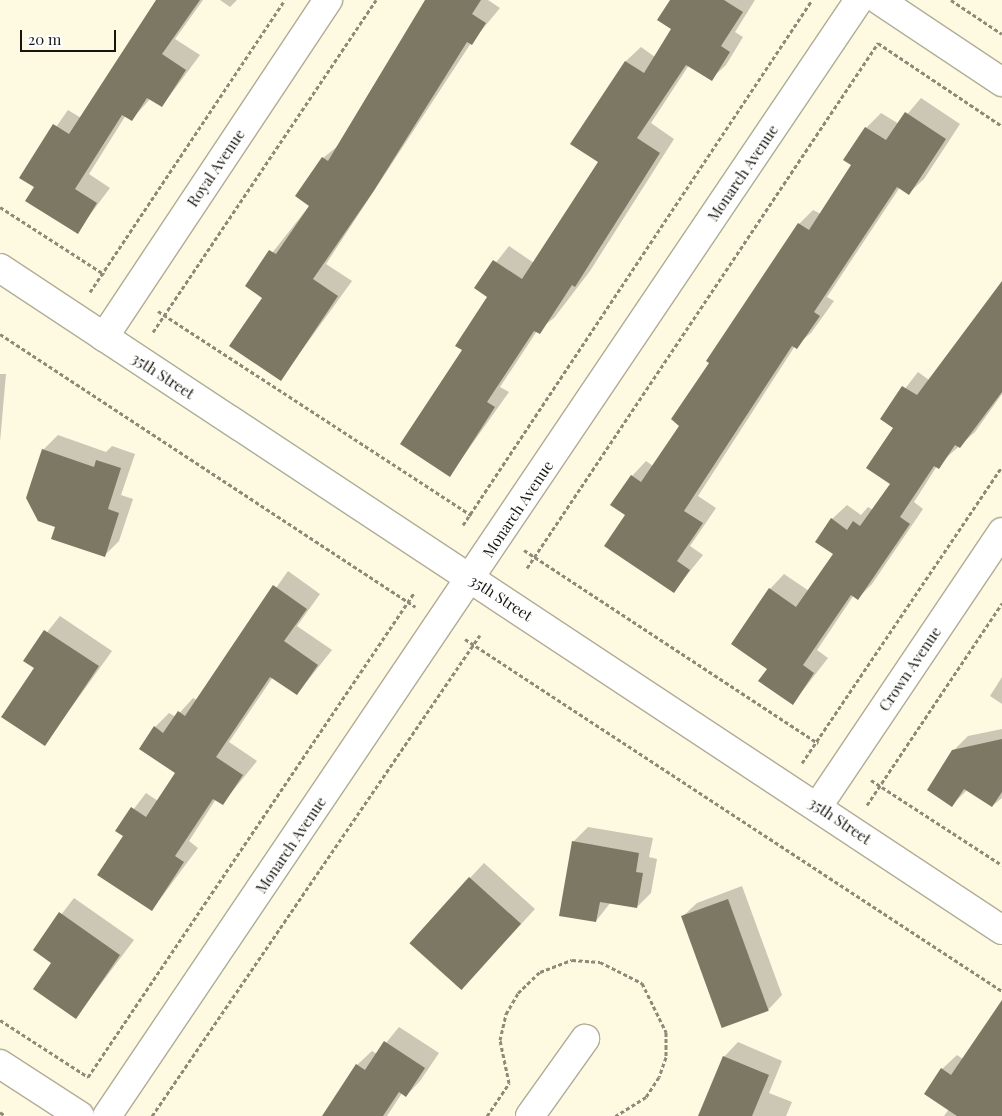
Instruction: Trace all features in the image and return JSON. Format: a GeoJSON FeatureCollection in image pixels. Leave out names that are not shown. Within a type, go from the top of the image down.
{"type":"FeatureCollection","features":[{"type":"Feature","properties":{"kind":"street","name":"Royal Avenue"},"geometry":{"type":"LineString","coordinates":[[104,337],[328,0]]}},
{"type":"Feature","properties":{"kind":"street","name":"Monarch Avenue"},"geometry":{"type":"LineString","coordinates":[[107,1116],[859,0]]}},
{"type":"Feature","properties":{"kind":"street"},"geometry":{"type":"LineString","coordinates":[[879,0],[1002,82]]}},
{"type":"Feature","properties":{"kind":"street","name":"35th Street"},"geometry":{"type":"LineString","coordinates":[[0,268],[818,806],[1002,930]]}},
{"type":"Feature","properties":{"kind":"street","name":"Crown Avenue"},"geometry":{"type":"LineString","coordinates":[[818,806],[1002,532]]}},
{"type":"Feature","properties":{"kind":"street"},"geometry":{"type":"LineString","coordinates":[[530,1116],[585,1039]]}},
{"type":"Feature","properties":{"kind":"street"},"geometry":{"type":"LineString","coordinates":[[0,1064],[80,1116]]}},
{"type":"Feature","properties":{"kind":"path"},"geometry":{"type":"LineString","coordinates":[[73,316],[285,0]]}},
{"type":"Feature","properties":{"kind":"path"},"geometry":{"type":"LineString","coordinates":[[136,358],[376,0]]}},
{"type":"Feature","properties":{"kind":"path"},"geometry":{"type":"LineString","coordinates":[[463,525],[812,0]]}},
{"type":"Feature","properties":{"kind":"path"},"geometry":{"type":"LineString","coordinates":[[951,0],[1002,34]]}},
{"type":"Feature","properties":{"kind":"path"},"geometry":{"type":"LineString","coordinates":[[527,568],[878,43],[1002,126]]}},
{"type":"Feature","properties":{"kind":"path"},"geometry":{"type":"LineString","coordinates":[[0,207],[111,279]]}},
{"type":"Feature","properties":{"kind":"path"},"geometry":{"type":"LineString","coordinates":[[155,309],[475,518]]}},
{"type":"Feature","properties":{"kind":"path"},"geometry":{"type":"LineString","coordinates":[[0,334],[418,609]]}},
{"type":"Feature","properties":{"kind":"path"},"geometry":{"type":"LineString","coordinates":[[787,786],[1002,467]]}},
{"type":"Feature","properties":{"kind":"path"},"geometry":{"type":"LineString","coordinates":[[523,549],[826,749]]}},
{"type":"Feature","properties":{"kind":"path"},"geometry":{"type":"LineString","coordinates":[[0,1020],[88,1077],[414,593]]}},
{"type":"Feature","properties":{"kind":"path"},"geometry":{"type":"LineString","coordinates":[[851,829],[1002,603]]}},
{"type":"Feature","properties":{"kind":"path"},"geometry":{"type":"LineString","coordinates":[[152,1116],[480,635]]}},
{"type":"Feature","properties":{"kind":"path"},"geometry":{"type":"LineString","coordinates":[[463,637],[1002,992]]}},
{"type":"Feature","properties":{"kind":"path"},"geometry":{"type":"LineString","coordinates":[[871,780],[1002,865]]}},
{"type":"Feature","properties":{"kind":"path"},"geometry":{"type":"LineString","coordinates":[[0,1112],[5,1116]]}},
{"type":"Feature","properties":{"kind":"building"},"geometry":{"type":"Polygon","coordinates":[[[156,0],[200,0],[162,54],[186,70],[162,107],[147,98],[132,121],[122,115],[75,189],[97,203],[78,234],[25,201],[34,187],[19,178],[53,124],[69,134],[156,0]]]}},
{"type":"Feature","properties":{"kind":"building"},"geometry":{"type":"Polygon","coordinates":[[[425,0],[481,0],[472,14],[486,23],[472,45],[467,42],[373,192],[313,279],[338,296],[281,381],[229,346],[262,298],[245,286],[269,250],[276,254],[309,206],[295,196],[322,157],[328,161],[425,0]]]}},
{"type":"Feature","properties":{"kind":"building"},"geometry":{"type":"Polygon","coordinates":[[[670,0],[724,0],[743,12],[721,46],[730,52],[712,81],[686,65],[637,138],[660,153],[575,287],[572,285],[540,334],[534,331],[487,402],[495,407],[450,477],[400,444],[462,350],[455,346],[487,297],[474,288],[493,260],[522,279],[598,162],[570,144],[625,61],[644,73],[671,29],[657,20],[670,0]]]}},
{"type":"Feature","properties":{"kind":"building"},"geometry":{"type":"Polygon","coordinates":[[[905,112],[946,139],[909,195],[897,187],[814,312],[820,316],[797,349],[792,346],[684,511],[703,523],[677,561],[690,570],[674,593],[604,546],[625,515],[610,505],[631,475],[641,482],[679,426],[671,419],[709,363],[706,361],[798,223],[809,230],[851,165],[843,160],[865,127],[886,140],[905,112]]]}},
{"type":"Feature","properties":{"kind":"building"},"geometry":{"type":"Polygon","coordinates":[[[1002,281],[1002,392],[960,448],[955,445],[939,469],[934,466],[900,517],[910,524],[858,600],[851,595],[803,665],[814,673],[793,705],[758,681],[767,669],[731,644],[769,588],[796,607],[833,554],[815,542],[831,518],[847,530],[853,521],[860,526],[890,484],[866,468],[893,428],[880,419],[902,386],[917,395],[1002,281]]]}},
{"type":"Feature","properties":{"kind":"building"},"geometry":{"type":"Polygon","coordinates":[[[42,449],[94,467],[96,460],[121,468],[108,509],[119,513],[105,557],[51,539],[55,527],[38,521],[26,498],[42,449]]]}},
{"type":"Feature","properties":{"kind":"building"},"geometry":{"type":"Polygon","coordinates":[[[273,585],[307,609],[284,641],[318,665],[297,695],[270,677],[216,757],[243,775],[223,805],[213,799],[175,856],[184,862],[152,911],[97,875],[123,836],[115,831],[131,807],[146,817],[175,773],[139,749],[154,726],[163,733],[178,711],[185,716],[273,585]]]}},
{"type":"Feature","properties":{"kind":"building"},"geometry":{"type":"Polygon","coordinates":[[[44,630],[99,666],[45,746],[1,717],[34,668],[23,661],[44,630]]]}},
{"type":"Feature","properties":{"kind":"building"},"geometry":{"type":"Polygon","coordinates":[[[1002,739],[1002,792],[992,807],[964,789],[952,807],[927,790],[952,750],[1002,739]]]}},
{"type":"Feature","properties":{"kind":"building"},"geometry":{"type":"Polygon","coordinates":[[[572,841],[639,853],[636,872],[643,873],[637,908],[600,902],[596,922],[559,916],[572,841]]]}},
{"type":"Feature","properties":{"kind":"building"},"geometry":{"type":"Polygon","coordinates":[[[469,877],[521,924],[461,990],[409,943],[469,877]]]}},
{"type":"Feature","properties":{"kind":"building"},"geometry":{"type":"Polygon","coordinates":[[[728,899],[769,1011],[722,1028],[681,916],[728,899]]]}},
{"type":"Feature","properties":{"kind":"building"},"geometry":{"type":"Polygon","coordinates":[[[59,912],[120,955],[76,1019],[33,989],[51,963],[33,950],[59,912]]]}},
{"type":"Feature","properties":{"kind":"building"},"geometry":{"type":"Polygon","coordinates":[[[1002,1000],[1002,1116],[957,1116],[924,1094],[941,1068],[951,1075],[1002,1000]]]}},
{"type":"Feature","properties":{"kind":"building"},"geometry":{"type":"Polygon","coordinates":[[[384,1041],[425,1068],[406,1097],[399,1092],[383,1116],[322,1116],[356,1064],[365,1070],[384,1041]]]}},
{"type":"Feature","properties":{"kind":"building"},"geometry":{"type":"Polygon","coordinates":[[[723,1056],[769,1075],[752,1116],[698,1116],[723,1056]]]}}]}
